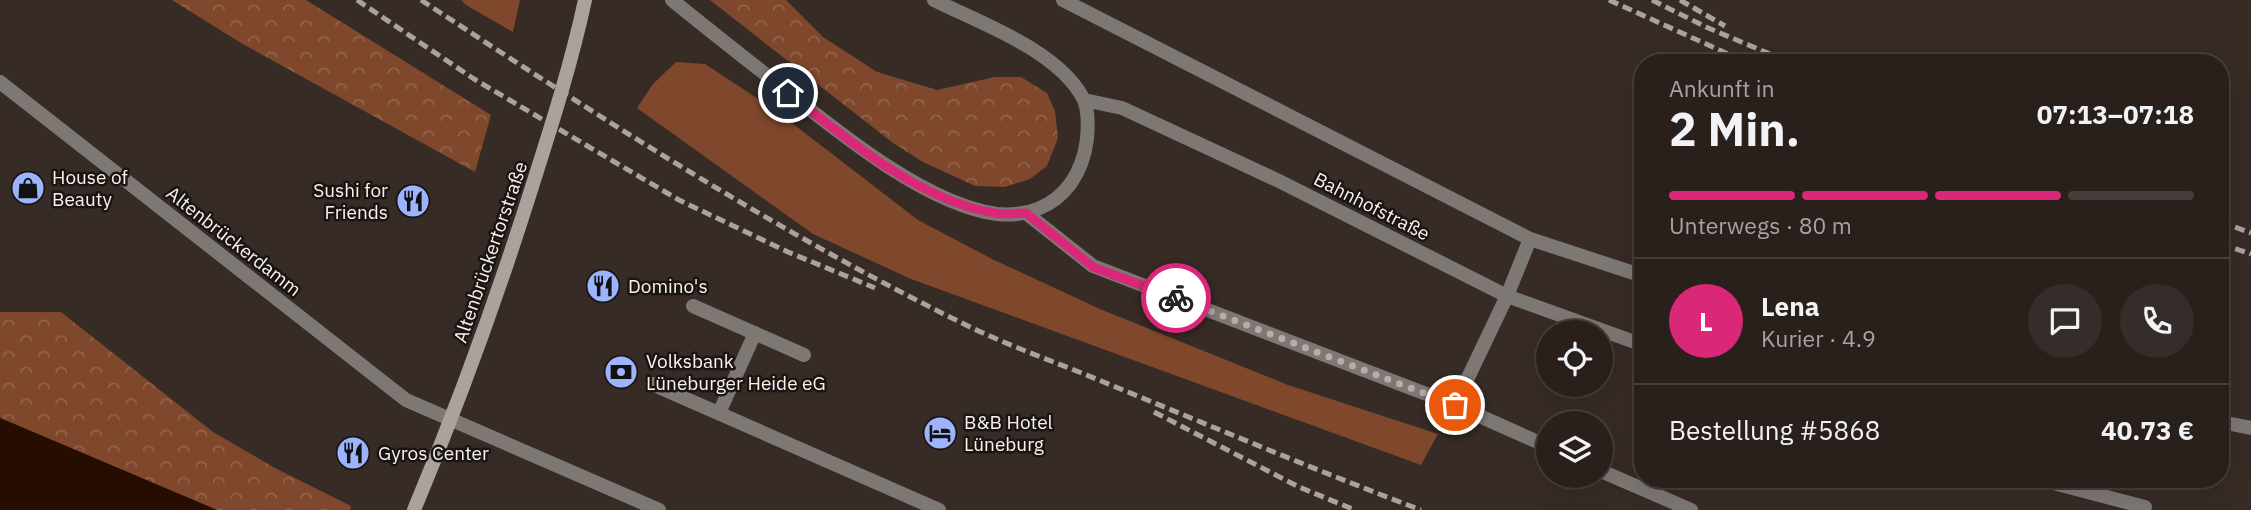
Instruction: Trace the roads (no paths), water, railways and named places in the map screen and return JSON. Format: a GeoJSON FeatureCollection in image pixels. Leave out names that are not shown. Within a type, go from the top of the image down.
{"type":"FeatureCollection","features":[{"type":"Feature","properties":{"kind":"main road","name":"Altenbrückertorstraße"},"geometry":{"type":"LineString","coordinates":[[414,510],[452,420],[485,330],[570,68],[585,0]]}},
{"type":"Feature","properties":{"kind":"street"},"geometry":{"type":"LineString","coordinates":[[672,0],[851,142],[915,183],[976,209],[998,214],[1026,213],[1062,196],[1077,175],[1085,152],[1088,127],[1084,100],[1065,73],[1042,54],[934,0]]}},
{"type":"Feature","properties":{"kind":"street"},"geometry":{"type":"LineString","coordinates":[[1063,0],[1530,239],[1634,273]]}},
{"type":"Feature","properties":{"kind":"street","name":"Altenbrückerdamm"},"geometry":{"type":"LineString","coordinates":[[0,82],[406,400],[659,510]]}},
{"type":"Feature","properties":{"kind":"street","name":"Bahnhofstraße"},"geometry":{"type":"LineString","coordinates":[[1084,100],[1122,108],[1279,181],[1507,296],[1634,342]]}},
{"type":"Feature","properties":{"kind":"street"},"geometry":{"type":"LineString","coordinates":[[1026,213],[1093,267],[1455,405],[1536,441]]}},
{"type":"Feature","properties":{"kind":"street"},"geometry":{"type":"LineString","coordinates":[[1455,405],[1507,296],[1530,239]]}},
{"type":"Feature","properties":{"kind":"street"},"geometry":{"type":"LineString","coordinates":[[693,306],[804,355]]}},
{"type":"Feature","properties":{"kind":"street"},"geometry":{"type":"LineString","coordinates":[[719,414],[755,333]]}},
{"type":"Feature","properties":{"kind":"street"},"geometry":{"type":"LineString","coordinates":[[652,384],[939,510]]}},
{"type":"Feature","properties":{"kind":"street"},"geometry":{"type":"LineString","coordinates":[[2229,424],[2251,428]]}},
{"type":"Feature","properties":{"kind":"street"},"geometry":{"type":"LineString","coordinates":[[1613,476],[1634,485]]}},
{"type":"Feature","properties":{"kind":"street"},"geometry":{"type":"LineString","coordinates":[[1640,488],[1691,510]]}},
{"type":"Feature","properties":{"kind":"street"},"geometry":{"type":"LineString","coordinates":[[2073,488],[2145,507]]}},
{"type":"Feature","properties":{"kind":"railway"},"geometry":{"type":"LineString","coordinates":[[357,0],[474,79],[679,200],[788,252],[875,288]]}},
{"type":"Feature","properties":{"kind":"railway"},"geometry":{"type":"LineString","coordinates":[[421,0],[690,172],[828,253],[899,291],[1003,342],[1421,510]]}},
{"type":"Feature","properties":{"kind":"railway"},"geometry":{"type":"LineString","coordinates":[[1609,0],[1728,54]]}},
{"type":"Feature","properties":{"kind":"railway"},"geometry":{"type":"LineString","coordinates":[[1652,0],[1770,54]]}},
{"type":"Feature","properties":{"kind":"railway"},"geometry":{"type":"LineString","coordinates":[[1680,0],[1725,26]]}},
{"type":"Feature","properties":{"kind":"railway"},"geometry":{"type":"LineString","coordinates":[[2229,225],[2251,233]]}},
{"type":"Feature","properties":{"kind":"railway"},"geometry":{"type":"LineString","coordinates":[[2229,247],[2251,254]]}},
{"type":"Feature","properties":{"kind":"railway"},"geometry":{"type":"LineString","coordinates":[[1154,412],[1299,487],[1355,510]]}},
{"type":"Feature","properties":{"kind":"place","name":"House of Beauty"},"geometry":{"type":"Point","coordinates":[28,188]}},
{"type":"Feature","properties":{"kind":"place","name":"Sushi for Friends"},"geometry":{"type":"Point","coordinates":[413,201]}},
{"type":"Feature","properties":{"kind":"place","name":"Domino's"},"geometry":{"type":"Point","coordinates":[603,286]}},
{"type":"Feature","properties":{"kind":"place","name":"Volksbank Lüneburger Heide eG"},"geometry":{"type":"Point","coordinates":[621,372]}},
{"type":"Feature","properties":{"kind":"place","name":"B&B Hotel Lüneburg"},"geometry":{"type":"Point","coordinates":[940,433]}},
{"type":"Feature","properties":{"kind":"place","name":"Gyros Center"},"geometry":{"type":"Point","coordinates":[353,453]}}]}
